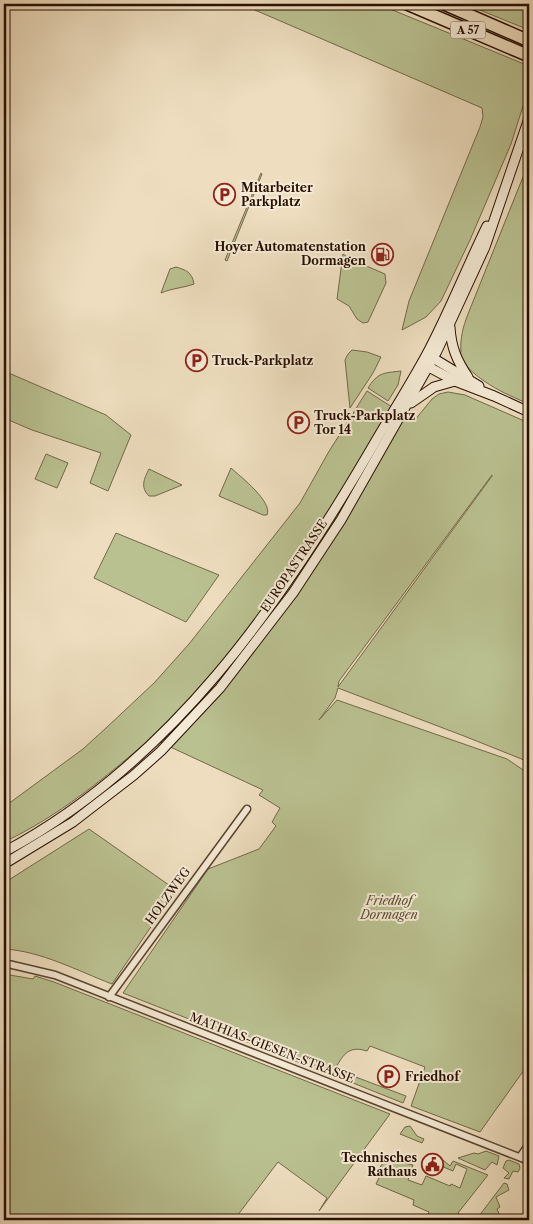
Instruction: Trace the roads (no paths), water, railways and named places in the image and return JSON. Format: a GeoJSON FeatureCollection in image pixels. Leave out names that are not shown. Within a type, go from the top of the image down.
{"type":"FeatureCollection","features":[{"type":"Feature","properties":{"kind":"highway","name":"A 57"},"geometry":{"type":"LineString","coordinates":[[407,4],[529,56]]}},
{"type":"Feature","properties":{"kind":"highway","name":"A 57"},"geometry":{"type":"LineString","coordinates":[[444,4],[529,41]]}},
{"type":"Feature","properties":{"kind":"main road","name":"EUROPASTRASSE"},"geometry":{"type":"LineString","coordinates":[[4,852],[68,813],[127,767],[172,726],[212,681],[254,628],[317,540],[450,324],[485,247],[529,118]]}},
{"type":"Feature","properties":{"kind":"main road","name":"EUROPASTRASSE"},"geometry":{"type":"LineString","coordinates":[[430,356],[500,200]]}},
{"type":"Feature","properties":{"kind":"main road"},"geometry":{"type":"LineString","coordinates":[[450,324],[451,343],[455,356],[469,380]]}},
{"type":"Feature","properties":{"kind":"main road"},"geometry":{"type":"LineString","coordinates":[[430,356],[494,396]]}},
{"type":"Feature","properties":{"kind":"main road","name":"EUROPASTRASSE"},"geometry":{"type":"LineString","coordinates":[[4,864],[73,822],[128,780],[185,727],[220,688],[262,635],[324,547],[406,406],[425,365]]}},
{"type":"Feature","properties":{"kind":"main road"},"geometry":{"type":"LineString","coordinates":[[425,365],[456,381],[526,411]]}},
{"type":"Feature","properties":{"kind":"main road"},"geometry":{"type":"LineString","coordinates":[[406,406],[434,387],[456,381]]}},
{"type":"Feature","properties":{"kind":"street","name":"HOLZWEG"},"geometry":{"type":"LineString","coordinates":[[109,997],[247,809]]}},
{"type":"Feature","properties":{"kind":"street","name":"MATHIAS-GIESEN-STRASSE"},"geometry":{"type":"LineString","coordinates":[[4,963],[55,976],[529,1161]]}},
{"type":"Feature","properties":{"kind":"street"},"geometry":{"type":"LineString","coordinates":[[520,1157],[529,1144]]}},
{"type":"Feature","properties":{"kind":"place","name":"Mitarbeiter Parkplatz"},"geometry":{"type":"Point","coordinates":[225,195]}},
{"type":"Feature","properties":{"kind":"place","name":"Hoyer Automatenstation Dormagen"},"geometry":{"type":"Point","coordinates":[382,254]}},
{"type":"Feature","properties":{"kind":"place","name":"Truck-Parkplatz"},"geometry":{"type":"Point","coordinates":[196,361]}},
{"type":"Feature","properties":{"kind":"place","name":"Truck-Parkplatz Tor 14"},"geometry":{"type":"Point","coordinates":[298,423]}},
{"type":"Feature","properties":{"kind":"place","name":"Friedhof"},"geometry":{"type":"Point","coordinates":[389,1077]}},
{"type":"Feature","properties":{"kind":"place","name":"Technisches Rathaus"},"geometry":{"type":"Point","coordinates":[433,1165]}},
{"type":"Feature","properties":{"kind":"park label","name":"Friedhof Dormagen"},"geometry":{"type":"Point","coordinates":[389,908]}}]}
